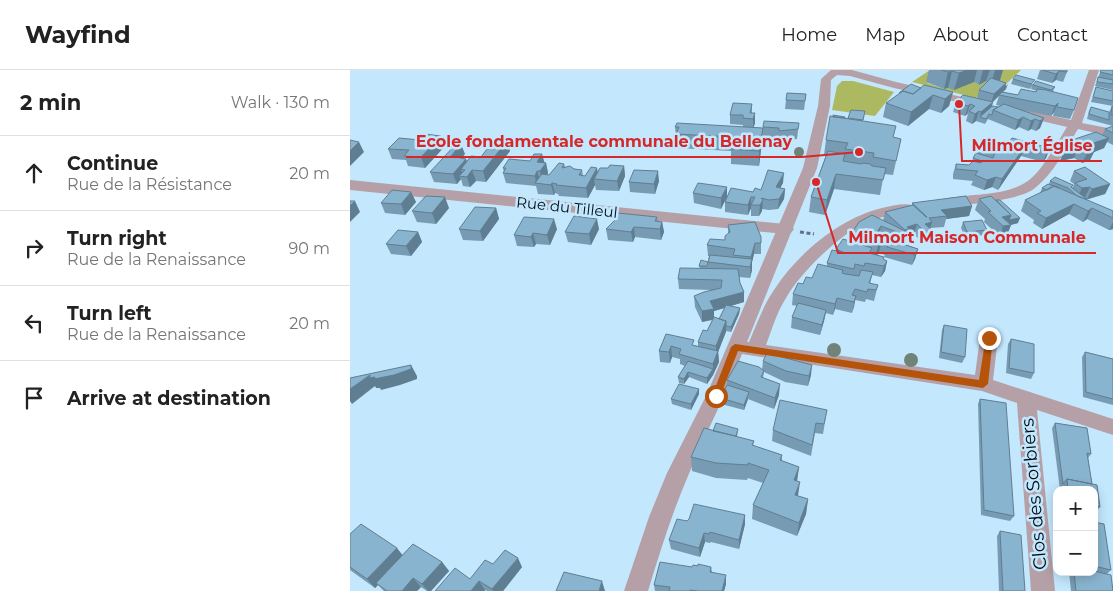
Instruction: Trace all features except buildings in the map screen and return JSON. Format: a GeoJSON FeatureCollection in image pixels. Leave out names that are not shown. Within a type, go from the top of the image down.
{"type":"FeatureCollection","features":[{"type":"Feature","properties":{"kind":"street"},"geometry":{"type":"LineString","coordinates":[[755,350],[776,300],[792,277],[832,238],[855,221],[872,214],[1009,194],[1029,188],[1048,169],[1075,125],[1094,70]]}},
{"type":"Feature","properties":{"kind":"street"},"geometry":{"type":"LineString","coordinates":[[636,591],[660,517],[674,482],[716,396],[810,168],[824,106],[826,79],[835,71],[851,73],[894,85],[993,107]]}},
{"type":"Feature","properties":{"kind":"street"},"geometry":{"type":"LineString","coordinates":[[1011,111],[1113,133]]}},
{"type":"Feature","properties":{"kind":"street","name":"Rue du Tilleul"},"geometry":{"type":"LineString","coordinates":[[350,185],[785,229]]}},
{"type":"Feature","properties":{"kind":"street"},"geometry":{"type":"LineString","coordinates":[[983,384],[989,338]]}},
{"type":"Feature","properties":{"kind":"street"},"geometry":{"type":"LineString","coordinates":[[735,347],[983,384],[1113,426]]}},
{"type":"Feature","properties":{"kind":"street","name":"Clos des Sorbiers"},"geometry":{"type":"LineString","coordinates":[[1026,398],[1043,591]]}},
{"type":"Feature","properties":{"kind":"path"},"geometry":{"type":"LineString","coordinates":[[785,229],[832,238]]}},
{"type":"Feature","properties":{"kind":"green space"},"geometry":{"type":"Polygon","coordinates":[[[930,70],[927,83],[944,89],[974,82],[979,85],[986,81],[991,84],[981,70],[1021,70],[1002,88],[988,86],[976,98],[912,82],[930,70]]]}},
{"type":"Feature","properties":{"kind":"green space"},"geometry":{"type":"Polygon","coordinates":[[[842,81],[853,81],[894,92],[875,116],[832,110],[837,86],[842,81]]]}},
{"type":"Feature","properties":{"kind":"place","name":"Milmort Église"},"geometry":{"type":"Point","coordinates":[959,104]}},
{"type":"Feature","properties":{"kind":"place","name":"Ecole fondamentale communale du Bellenay"},"geometry":{"type":"Point","coordinates":[859,152]}},
{"type":"Feature","properties":{"kind":"place","name":"Milmort Maison Communale"},"geometry":{"type":"Point","coordinates":[816,182]}},
{"type":"Feature","properties":{"kind":"route"},"geometry":{"type":"LineString","coordinates":[[716,396],[735,347],[960,379],[983,384],[989,338]]}}]}
